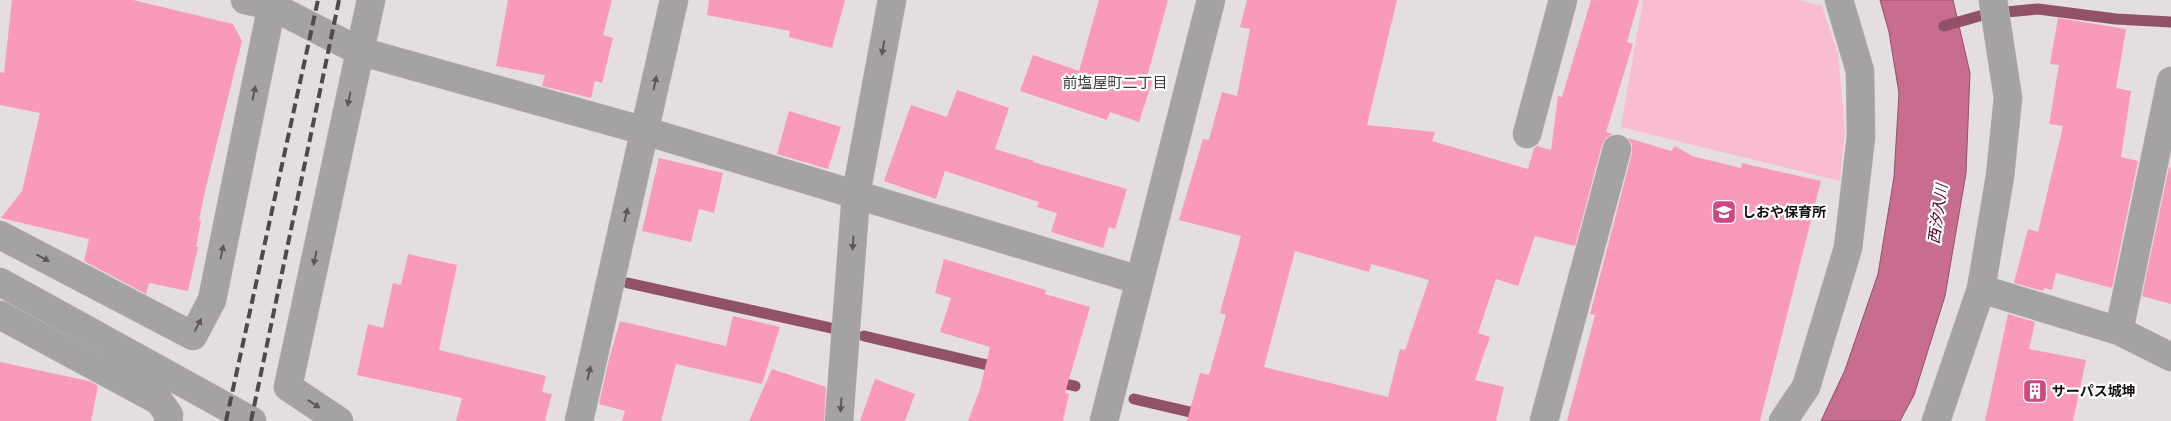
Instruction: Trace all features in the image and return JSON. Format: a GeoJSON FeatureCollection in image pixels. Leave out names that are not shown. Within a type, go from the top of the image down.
{"type":"FeatureCollection","features":[{"type":"Feature","properties":{"kind":"street"},"geometry":{"type":"LineString","coordinates":[[245,0],[272,3],[359,51],[645,131],[1139,280]]}},
{"type":"Feature","properties":{"kind":"street"},"geometry":{"type":"LineString","coordinates":[[339,421],[288,387],[371,0]]}},
{"type":"Feature","properties":{"kind":"street"},"geometry":{"type":"LineString","coordinates":[[579,421],[674,0]]}},
{"type":"Feature","properties":{"kind":"street"},"geometry":{"type":"LineString","coordinates":[[839,421],[856,194],[892,0]]}},
{"type":"Feature","properties":{"kind":"street"},"geometry":{"type":"LineString","coordinates":[[1104,421],[1211,0]]}},
{"type":"Feature","properties":{"kind":"street"},"geometry":{"type":"LineString","coordinates":[[1527,134],[1563,0]]}},
{"type":"Feature","properties":{"kind":"street"},"geometry":{"type":"LineString","coordinates":[[1783,421],[1806,386],[1848,248],[1861,138],[1860,71],[1839,0]]}},
{"type":"Feature","properties":{"kind":"street"},"geometry":{"type":"LineString","coordinates":[[1936,421],[1982,289],[2000,176],[2008,98],[1993,0]]}},
{"type":"Feature","properties":{"kind":"street"},"geometry":{"type":"LineString","coordinates":[[0,235],[193,336],[212,300],[272,3]]}},
{"type":"Feature","properties":{"kind":"street"},"geometry":{"type":"LineString","coordinates":[[2119,331],[2171,82]]}},
{"type":"Feature","properties":{"kind":"street"},"geometry":{"type":"LineString","coordinates":[[1544,421],[1617,149]]}},
{"type":"Feature","properties":{"kind":"street"},"geometry":{"type":"LineString","coordinates":[[0,282],[252,421]]}},
{"type":"Feature","properties":{"kind":"street"},"geometry":{"type":"LineString","coordinates":[[1982,289],[2119,331],[2171,357]]}},
{"type":"Feature","properties":{"kind":"street"},"geometry":{"type":"LineString","coordinates":[[0,315],[159,401],[169,415],[168,421]]}},
{"type":"Feature","properties":{"kind":"shaded area"},"geometry":{"type":"Polygon","coordinates":[[[1643,0],[1799,0],[1822,6],[1838,54],[1845,130],[1840,181],[1621,127],[1643,0]]]}},
{"type":"Feature","properties":{"kind":"water","name":"西汐入川"},"geometry":{"type":"Polygon","coordinates":[[[1880,0],[1953,0],[1970,73],[1966,173],[1945,296],[1914,395],[1900,421],[1821,421],[1845,370],[1878,274],[1894,177],[1899,93],[1889,32],[1880,0]]]}},
{"type":"Feature","properties":{"kind":"building"},"geometry":{"type":"Polygon","coordinates":[[[12,0],[133,0],[233,24],[242,41],[206,187],[199,220],[201,221],[196,247],[198,247],[188,291],[149,283],[146,294],[84,261],[89,239],[1,218],[22,191],[40,113],[0,105],[0,72],[4,73],[12,0]]]}},
{"type":"Feature","properties":{"kind":"building"},"geometry":{"type":"Polygon","coordinates":[[[508,0],[612,0],[603,35],[613,38],[602,83],[595,81],[591,98],[542,86],[545,75],[496,66],[508,0]]]}},
{"type":"Feature","properties":{"kind":"building"},"geometry":{"type":"Polygon","coordinates":[[[709,0],[845,0],[832,48],[789,37],[790,31],[707,15],[709,0]]]}},
{"type":"Feature","properties":{"kind":"building"},"geometry":{"type":"Polygon","coordinates":[[[1099,0],[1168,0],[1147,77],[1153,79],[1139,122],[1110,112],[1107,120],[1020,91],[1033,55],[1079,71],[1099,0]]]}},
{"type":"Feature","properties":{"kind":"building"},"geometry":{"type":"Polygon","coordinates":[[[1247,0],[1397,0],[1367,125],[1435,132],[1432,141],[1528,169],[1534,148],[1537,146],[1551,150],[1558,96],[1562,97],[1591,0],[1639,0],[1627,42],[1633,44],[1606,132],[1613,134],[1606,138],[1602,145],[1575,246],[1535,236],[1518,286],[1496,279],[1478,333],[1490,337],[1475,380],[1504,387],[1496,421],[1187,421],[1200,373],[1209,375],[1226,315],[1220,313],[1241,236],[1179,220],[1203,139],[1209,140],[1222,92],[1237,96],[1250,29],[1240,27],[1247,0]],[[1295,251],[1264,367],[1388,397],[1400,349],[1405,350],[1429,280],[1371,264],[1369,272],[1295,251]]]}},
{"type":"Feature","properties":{"kind":"building"},"geometry":{"type":"Polygon","coordinates":[[[2058,18],[2126,29],[2116,88],[2131,91],[2121,157],[2138,161],[2112,288],[2056,273],[2052,290],[2044,288],[2043,291],[2014,283],[2028,229],[2038,232],[2063,126],[2049,124],[2059,65],[2050,64],[2058,18]]]}},
{"type":"Feature","properties":{"kind":"building"},"geometry":{"type":"Polygon","coordinates":[[[957,90],[1009,108],[995,149],[1127,189],[1115,229],[1109,227],[1103,248],[1051,232],[1057,213],[1037,207],[1039,202],[945,171],[936,199],[884,181],[911,105],[947,117],[957,90]]]}},
{"type":"Feature","properties":{"kind":"building"},"geometry":{"type":"Polygon","coordinates":[[[789,111],[841,127],[828,169],[777,154],[789,111]]]}},
{"type":"Feature","properties":{"kind":"building"},"geometry":{"type":"Polygon","coordinates":[[[1628,138],[1671,151],[1675,146],[1692,156],[1741,168],[1742,163],[1821,181],[1760,421],[1567,421],[1595,315],[1590,314],[1632,153],[1632,145],[1628,138]]]}},
{"type":"Feature","properties":{"kind":"building"},"geometry":{"type":"Polygon","coordinates":[[[659,158],[723,173],[714,213],[699,209],[691,242],[642,231],[659,158]]]}},
{"type":"Feature","properties":{"kind":"building"},"geometry":{"type":"Polygon","coordinates":[[[2169,167],[2171,168],[2171,304],[2142,296],[2169,167]]]}},
{"type":"Feature","properties":{"kind":"building"},"geometry":{"type":"Polygon","coordinates":[[[408,254],[457,265],[439,350],[546,376],[542,392],[552,394],[545,421],[456,421],[462,398],[357,375],[368,324],[383,328],[393,283],[401,285],[408,254]]]}},
{"type":"Feature","properties":{"kind":"building"},"geometry":{"type":"Polygon","coordinates":[[[944,259],[1046,290],[1045,294],[1090,307],[1065,393],[1069,394],[1063,421],[968,421],[980,389],[990,347],[940,332],[951,298],[935,293],[944,259]]]}},
{"type":"Feature","properties":{"kind":"building","name":"サーパス城坤"},"geometry":{"type":"Polygon","coordinates":[[[2008,314],[2035,322],[2029,349],[2086,360],[2073,421],[1985,421],[2008,314]]]}},
{"type":"Feature","properties":{"kind":"building"},"geometry":{"type":"Polygon","coordinates":[[[733,316],[780,327],[762,384],[676,364],[661,421],[622,421],[625,411],[599,404],[620,321],[726,346],[733,316]]]}},
{"type":"Feature","properties":{"kind":"building"},"geometry":{"type":"Polygon","coordinates":[[[0,362],[89,381],[98,386],[91,421],[0,421],[0,362]]]}},
{"type":"Feature","properties":{"kind":"building"},"geometry":{"type":"Polygon","coordinates":[[[772,369],[826,387],[824,421],[749,421],[772,369]]]}},
{"type":"Feature","properties":{"kind":"building"},"geometry":{"type":"Polygon","coordinates":[[[875,379],[915,394],[905,421],[860,421],[875,379]]]}},
{"type":"Feature","properties":{"kind":"waterway"},"geometry":{"type":"LineString","coordinates":[[2006,12],[2038,9],[2116,19],[2171,22]]}},
{"type":"Feature","properties":{"kind":"waterway"},"geometry":{"type":"LineString","coordinates":[[1944,26],[1983,15]]}},
{"type":"Feature","properties":{"kind":"waterway"},"geometry":{"type":"LineString","coordinates":[[628,283],[831,328]]}},
{"type":"Feature","properties":{"kind":"waterway"},"geometry":{"type":"LineString","coordinates":[[864,336],[1000,368]]}},
{"type":"Feature","properties":{"kind":"waterway"},"geometry":{"type":"LineString","coordinates":[[1052,381],[1075,386]]}},
{"type":"Feature","properties":{"kind":"waterway"},"geometry":{"type":"LineString","coordinates":[[1134,399],[1229,421]]}},
{"type":"Feature","properties":{"kind":"railway"},"geometry":{"type":"LineString","coordinates":[[226,421],[318,0]]}},
{"type":"Feature","properties":{"kind":"railway"},"geometry":{"type":"LineString","coordinates":[[251,421],[339,0]]}},
{"type":"Feature","properties":{"kind":"place","name":"しおや保育所"},"geometry":{"type":"Point","coordinates":[1724,212]}},
{"type":"Feature","properties":{"kind":"place","name":"サーパス城坤"},"geometry":{"type":"Point","coordinates":[2035,391]}},
{"type":"Feature","properties":{"kind":"district","name":"前塩屋町二丁目"},"geometry":{"type":"Point","coordinates":[1115,83]}}]}
